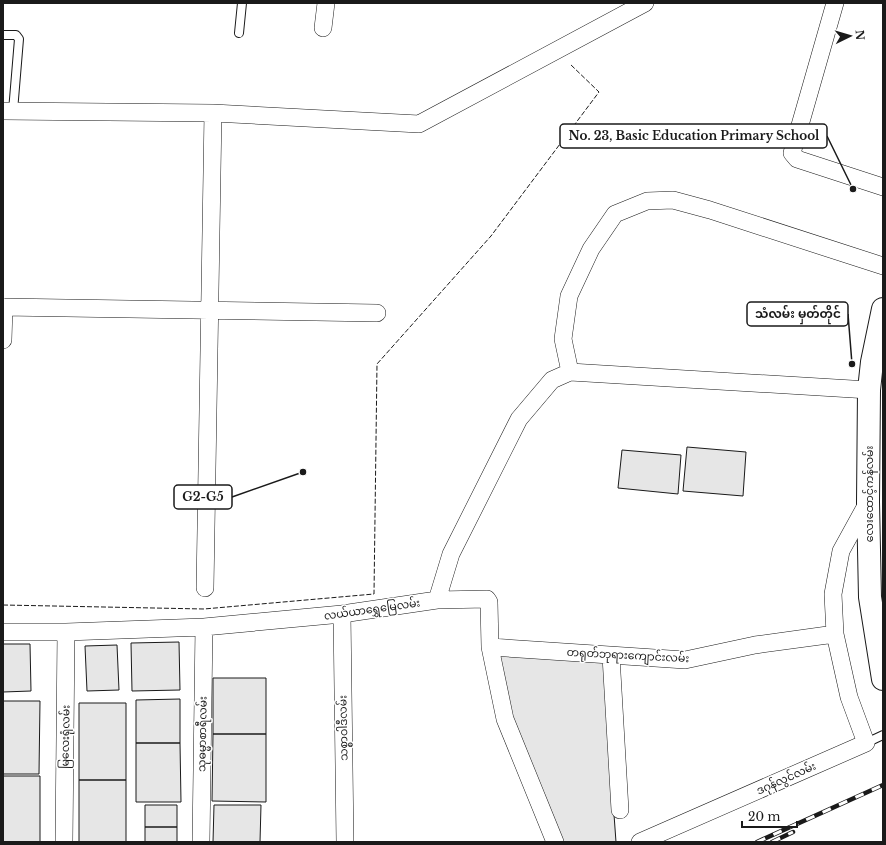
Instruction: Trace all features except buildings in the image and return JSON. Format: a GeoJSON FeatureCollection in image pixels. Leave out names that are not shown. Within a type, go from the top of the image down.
{"type":"FeatureCollection","features":[{"type":"Feature","properties":{"kind":"main road","name":"လေးထောင့်ကန်လမ်း"},"geometry":{"type":"LineString","coordinates":[[882,677],[870,597],[868,502],[869,390],[872,362],[883,309]]}},
{"type":"Feature","properties":{"kind":"street"},"geometry":{"type":"LineString","coordinates":[[323,28],[326,3]]}},
{"type":"Feature","properties":{"kind":"street"},"geometry":{"type":"LineString","coordinates":[[8,111],[213,112],[419,124],[645,3]]}},
{"type":"Feature","properties":{"kind":"street"},"geometry":{"type":"LineString","coordinates":[[835,3],[792,153],[797,159],[883,187]]}},
{"type":"Feature","properties":{"kind":"street"},"geometry":{"type":"LineString","coordinates":[[205,588],[213,112]]}},
{"type":"Feature","properties":{"kind":"street"},"geometry":{"type":"LineString","coordinates":[[570,372],[563,339],[569,296],[578,276],[591,249],[615,214],[647,201],[673,200],[710,210],[883,266]]}},
{"type":"Feature","properties":{"kind":"street"},"geometry":{"type":"LineString","coordinates":[[3,340],[3,307],[377,313]]}},
{"type":"Feature","properties":{"kind":"street"},"geometry":{"type":"LineString","coordinates":[[437,600],[451,554],[519,419],[552,380],[570,372],[869,390]]}},
{"type":"Feature","properties":{"kind":"street"},"geometry":{"type":"LineString","coordinates":[[866,743],[849,697],[835,634],[833,594],[841,551],[868,502]]}},
{"type":"Feature","properties":{"kind":"street","name":"လယ်ယာရွှေမြေလမ်း"},"geometry":{"type":"LineString","coordinates":[[3,632],[66,632],[204,627],[342,614],[437,600],[487,599],[489,602],[490,647],[505,719],[554,842]]}},
{"type":"Feature","properties":{"kind":"street","name":"သစ္စာဝါဒီလမ်း"},"geometry":{"type":"LineString","coordinates":[[342,614],[345,842]]}},
{"type":"Feature","properties":{"kind":"street","name":"သုဓမ္မာစာရီလမ်း"},"geometry":{"type":"LineString","coordinates":[[201,842],[204,627]]}},
{"type":"Feature","properties":{"kind":"street","name":"မြလေးရုံလမ်း"},"geometry":{"type":"LineString","coordinates":[[64,842],[66,632]]}},
{"type":"Feature","properties":{"kind":"street","name":"တရုတ်ဘုရားကျောင်းလမ်း"},"geometry":{"type":"LineString","coordinates":[[490,647],[685,660],[754,645],[835,634]]}},
{"type":"Feature","properties":{"kind":"street"},"geometry":{"type":"LineString","coordinates":[[611,656],[620,810]]}},
{"type":"Feature","properties":{"kind":"street","name":"ဒဂုန်လွင်လမ်း"},"geometry":{"type":"LineString","coordinates":[[640,842],[866,743]]}},
{"type":"Feature","properties":{"kind":"lane"},"geometry":{"type":"LineString","coordinates":[[239,33],[242,3]]}},
{"type":"Feature","properties":{"kind":"lane"},"geometry":{"type":"LineString","coordinates":[[3,35],[16,35],[19,39],[8,111]]}},
{"type":"Feature","properties":{"kind":"lane"},"geometry":{"type":"LineString","coordinates":[[866,743],[883,735]]}},
{"type":"Feature","properties":{"kind":"railway"},"geometry":{"type":"LineString","coordinates":[[757,842],[883,785]]}},
{"type":"Feature","properties":{"kind":"railway"},"geometry":{"type":"LineString","coordinates":[[772,842],[793,832]]}},
{"type":"Feature","properties":{"kind":"fence"},"geometry":{"type":"LineString","coordinates":[[3,605],[204,609],[374,594],[377,364],[491,236],[599,92],[570,64]]}},
{"type":"Feature","properties":{"kind":"place","name":"No. 23, Basic Education Primary School"},"geometry":{"type":"Point","coordinates":[853,189]}},
{"type":"Feature","properties":{"kind":"place","name":"သံလမ်း မှတ်တိုင်"},"geometry":{"type":"Point","coordinates":[852,364]}},
{"type":"Feature","properties":{"kind":"place","name":"G2-G5"},"geometry":{"type":"Point","coordinates":[303,472]}}]}
